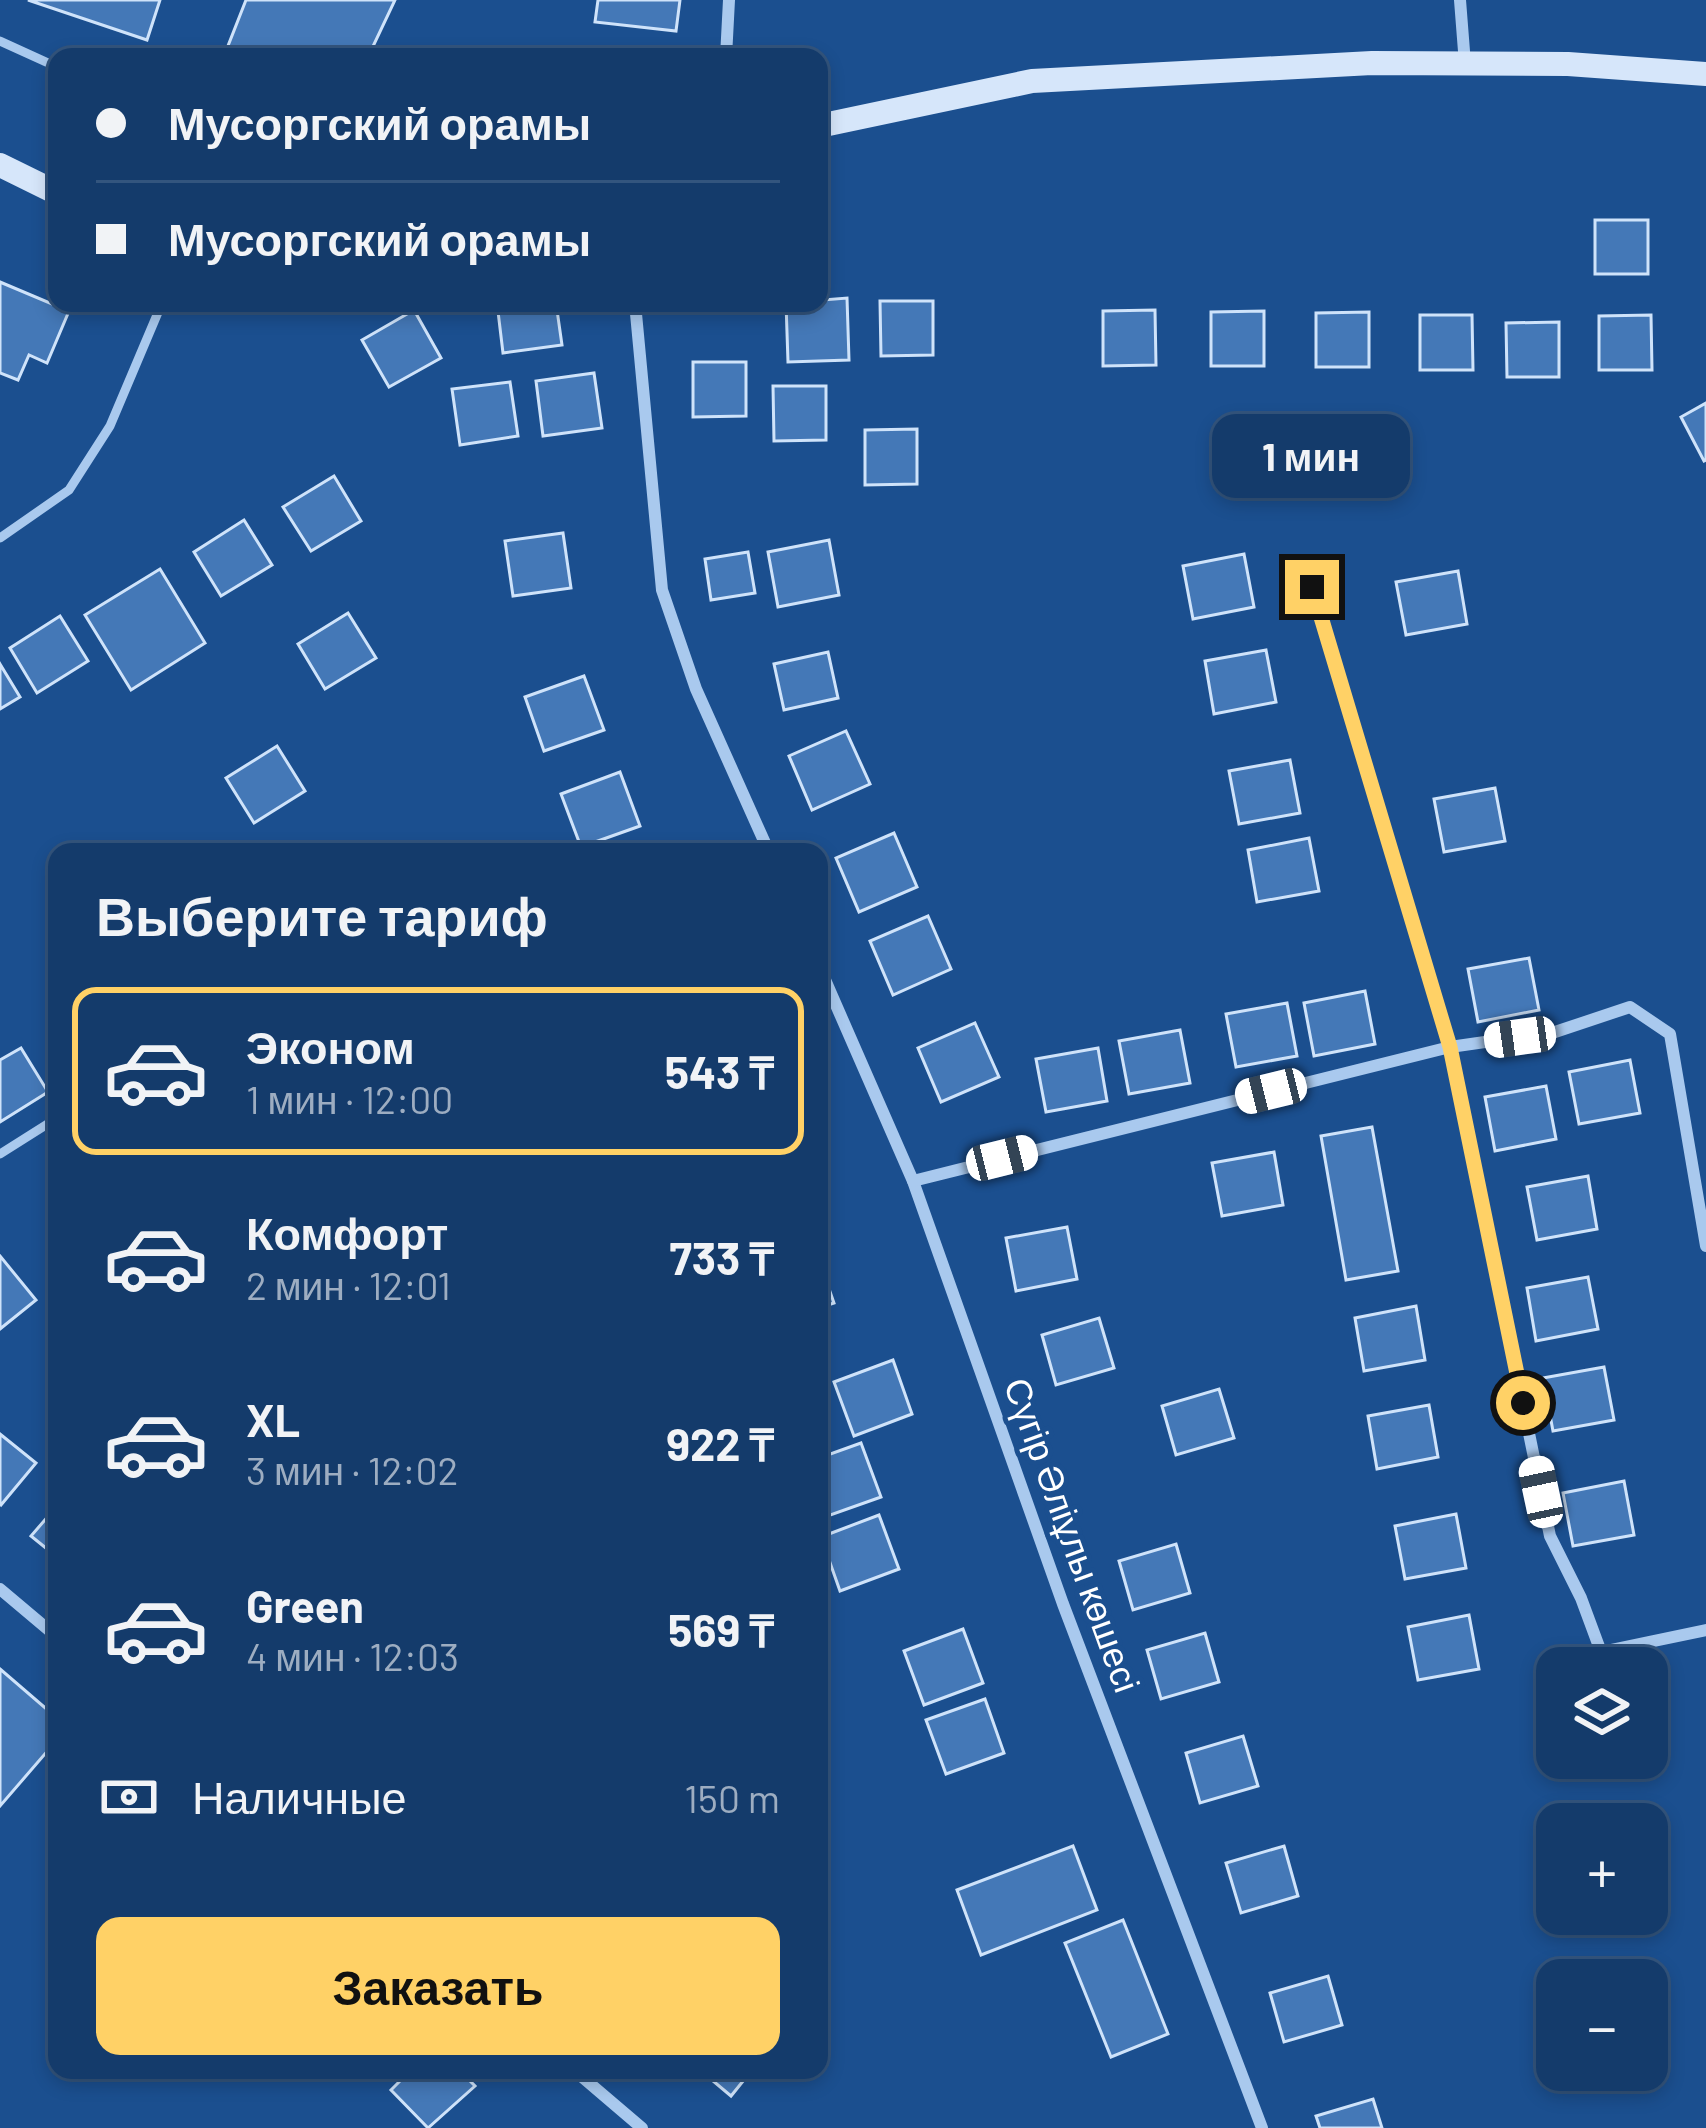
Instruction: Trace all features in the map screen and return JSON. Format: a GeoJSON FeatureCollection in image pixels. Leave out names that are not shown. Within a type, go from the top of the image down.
{"type":"FeatureCollection","features":[{"type":"Feature","properties":{"kind":"street"},"geometry":{"type":"LineString","coordinates":[[726,48],[729,0]]}},
{"type":"Feature","properties":{"kind":"street"},"geometry":{"type":"LineString","coordinates":[[1460,0],[1465,65]]}},
{"type":"Feature","properties":{"kind":"street"},"geometry":{"type":"LineString","coordinates":[[828,124],[1032,81],[1372,63],[1568,64],[1706,74]]}},
{"type":"Feature","properties":{"kind":"street"},"geometry":{"type":"LineString","coordinates":[[0,164],[48,188]]}},
{"type":"Feature","properties":{"kind":"street"},"geometry":{"type":"LineString","coordinates":[[636,312],[662,590],[697,688],[766,843]]}},
{"type":"Feature","properties":{"kind":"street"},"geometry":{"type":"LineString","coordinates":[[1312,587],[1450,1047],[1550,1536],[1582,1598],[1601,1652],[1706,1630]]}},
{"type":"Feature","properties":{"kind":"street","name":"Сүгір Әліұлы көшесі"},"geometry":{"type":"LineString","coordinates":[[828,986],[913,1180],[1064,1604],[1262,2128]]}},
{"type":"Feature","properties":{"kind":"street"},"geometry":{"type":"LineString","coordinates":[[913,1180],[1450,1047],[1555,1032],[1630,1007],[1670,1034],[1706,1246]]}},
{"type":"Feature","properties":{"kind":"street"},"geometry":{"type":"LineString","coordinates":[[0,1589],[48,1629]]}},
{"type":"Feature","properties":{"kind":"street"},"geometry":{"type":"LineString","coordinates":[[585,2079],[642,2128]]}},
{"type":"Feature","properties":{"kind":"lane"},"geometry":{"type":"LineString","coordinates":[[0,41],[48,63]]}},
{"type":"Feature","properties":{"kind":"lane"},"geometry":{"type":"LineString","coordinates":[[0,538],[69,490],[110,426],[158,312]]}},
{"type":"Feature","properties":{"kind":"lane"},"geometry":{"type":"LineString","coordinates":[[0,1154],[48,1124]]}},
{"type":"Feature","properties":{"kind":"building"},"geometry":{"type":"Polygon","coordinates":[[[28,0],[160,0],[147,40],[28,0]]]}},
{"type":"Feature","properties":{"kind":"building"},"geometry":{"type":"Polygon","coordinates":[[[246,0],[395,0],[372,48],[227,48],[246,0]]]}},
{"type":"Feature","properties":{"kind":"building"},"geometry":{"type":"Polygon","coordinates":[[[598,0],[680,0],[676,31],[595,22],[598,0]]]}},
{"type":"Feature","properties":{"kind":"building"},"geometry":{"type":"Polygon","coordinates":[[[1595,220],[1648,220],[1648,274],[1595,274],[1595,220]]]}},
{"type":"Feature","properties":{"kind":"building"},"geometry":{"type":"Polygon","coordinates":[[[0,282],[48,302],[48,312],[69,312],[47,363],[29,355],[18,380],[0,373],[0,282]]]}},
{"type":"Feature","properties":{"kind":"building"},"geometry":{"type":"Polygon","coordinates":[[[847,298],[849,360],[788,362],[786,312],[828,312],[828,300],[847,298]]]}},
{"type":"Feature","properties":{"kind":"building"},"geometry":{"type":"Polygon","coordinates":[[[880,301],[933,301],[933,355],[881,356],[880,301]]]}},
{"type":"Feature","properties":{"kind":"building"},"geometry":{"type":"Polygon","coordinates":[[[1155,310],[1156,365],[1103,366],[1103,311],[1155,310]]]}},
{"type":"Feature","properties":{"kind":"building"},"geometry":{"type":"Polygon","coordinates":[[[1264,311],[1264,366],[1211,366],[1211,312],[1264,311]]]}},
{"type":"Feature","properties":{"kind":"building"},"geometry":{"type":"Polygon","coordinates":[[[415,312],[441,358],[389,387],[362,340],[415,312]]]}},
{"type":"Feature","properties":{"kind":"building"},"geometry":{"type":"Polygon","coordinates":[[[498,312],[557,312],[562,345],[503,353],[498,312]]]}},
{"type":"Feature","properties":{"kind":"building"},"geometry":{"type":"Polygon","coordinates":[[[1369,312],[1369,367],[1316,367],[1316,313],[1369,312]]]}},
{"type":"Feature","properties":{"kind":"building"},"geometry":{"type":"Polygon","coordinates":[[[1420,315],[1472,315],[1473,370],[1420,370],[1420,315]]]}},
{"type":"Feature","properties":{"kind":"building"},"geometry":{"type":"Polygon","coordinates":[[[1651,315],[1652,370],[1599,370],[1599,316],[1651,315]]]}},
{"type":"Feature","properties":{"kind":"building"},"geometry":{"type":"Polygon","coordinates":[[[1559,322],[1559,377],[1507,377],[1506,323],[1559,322]]]}},
{"type":"Feature","properties":{"kind":"building"},"geometry":{"type":"Polygon","coordinates":[[[693,362],[746,362],[746,416],[693,417],[693,362]]]}},
{"type":"Feature","properties":{"kind":"building"},"geometry":{"type":"Polygon","coordinates":[[[594,373],[602,428],[543,436],[536,381],[594,373]]]}},
{"type":"Feature","properties":{"kind":"building"},"geometry":{"type":"Polygon","coordinates":[[[510,382],[518,436],[460,445],[452,389],[510,382]]]}},
{"type":"Feature","properties":{"kind":"building"},"geometry":{"type":"Polygon","coordinates":[[[773,386],[826,386],[826,440],[774,441],[773,386]]]}},
{"type":"Feature","properties":{"kind":"building"},"geometry":{"type":"Polygon","coordinates":[[[1706,403],[1706,460],[1704,461],[1681,417],[1706,403]]]}},
{"type":"Feature","properties":{"kind":"building"},"geometry":{"type":"Polygon","coordinates":[[[917,429],[917,484],[865,485],[865,430],[917,429]]]}},
{"type":"Feature","properties":{"kind":"building"},"geometry":{"type":"Polygon","coordinates":[[[334,476],[361,521],[311,551],[283,507],[334,476]]]}},
{"type":"Feature","properties":{"kind":"building"},"geometry":{"type":"Polygon","coordinates":[[[244,520],[272,565],[221,596],[194,552],[244,520]]]}},
{"type":"Feature","properties":{"kind":"building"},"geometry":{"type":"Polygon","coordinates":[[[563,533],[571,588],[513,596],[505,541],[563,533]]]}},
{"type":"Feature","properties":{"kind":"building"},"geometry":{"type":"Polygon","coordinates":[[[829,540],[839,595],[778,607],[768,552],[829,540]]]}},
{"type":"Feature","properties":{"kind":"building"},"geometry":{"type":"Polygon","coordinates":[[[748,552],[755,593],[711,600],[705,559],[748,552]]]}},
{"type":"Feature","properties":{"kind":"building"},"geometry":{"type":"Polygon","coordinates":[[[1244,554],[1254,607],[1193,619],[1183,566],[1244,554]]]}},
{"type":"Feature","properties":{"kind":"building"},"geometry":{"type":"Polygon","coordinates":[[[160,569],[205,643],[131,690],[85,615],[160,569]]]}},
{"type":"Feature","properties":{"kind":"building"},"geometry":{"type":"Polygon","coordinates":[[[1458,571],[1467,624],[1406,635],[1396,582],[1458,571]]]}},
{"type":"Feature","properties":{"kind":"building"},"geometry":{"type":"Polygon","coordinates":[[[348,613],[376,658],[325,689],[298,644],[348,613]]]}},
{"type":"Feature","properties":{"kind":"building"},"geometry":{"type":"Polygon","coordinates":[[[60,616],[88,661],[37,693],[10,648],[60,616]]]}},
{"type":"Feature","properties":{"kind":"building"},"geometry":{"type":"Polygon","coordinates":[[[1266,650],[1276,702],[1214,714],[1205,661],[1266,650]]]}},
{"type":"Feature","properties":{"kind":"building"},"geometry":{"type":"Polygon","coordinates":[[[828,652],[838,698],[784,710],[774,664],[828,652]]]}},
{"type":"Feature","properties":{"kind":"building"},"geometry":{"type":"Polygon","coordinates":[[[0,664],[20,697],[0,709],[0,664]]]}},
{"type":"Feature","properties":{"kind":"building"},"geometry":{"type":"Polygon","coordinates":[[[584,676],[604,730],[544,751],[525,697],[584,676]]]}},
{"type":"Feature","properties":{"kind":"building"},"geometry":{"type":"Polygon","coordinates":[[[846,731],[870,784],[812,810],[789,756],[846,731]]]}},
{"type":"Feature","properties":{"kind":"building"},"geometry":{"type":"Polygon","coordinates":[[[277,746],[305,791],[254,823],[226,778],[277,746]]]}},
{"type":"Feature","properties":{"kind":"building"},"geometry":{"type":"Polygon","coordinates":[[[1290,760],[1300,813],[1239,824],[1229,771],[1290,760]]]}},
{"type":"Feature","properties":{"kind":"building"},"geometry":{"type":"Polygon","coordinates":[[[620,772],[640,826],[579,843],[561,794],[620,772]]]}},
{"type":"Feature","properties":{"kind":"building"},"geometry":{"type":"Polygon","coordinates":[[[1495,788],[1505,841],[1444,852],[1434,799],[1495,788]]]}},
{"type":"Feature","properties":{"kind":"building"},"geometry":{"type":"Polygon","coordinates":[[[894,833],[917,887],[859,912],[836,858],[894,833]]]}},
{"type":"Feature","properties":{"kind":"building"},"geometry":{"type":"Polygon","coordinates":[[[1309,838],[1319,891],[1257,902],[1248,850],[1309,838]]]}},
{"type":"Feature","properties":{"kind":"building"},"geometry":{"type":"Polygon","coordinates":[[[928,916],[951,969],[893,995],[870,941],[928,916]]]}},
{"type":"Feature","properties":{"kind":"building"},"geometry":{"type":"Polygon","coordinates":[[[1529,958],[1539,1010],[1478,1022],[1468,969],[1529,958]]]}},
{"type":"Feature","properties":{"kind":"building"},"geometry":{"type":"Polygon","coordinates":[[[1365,991],[1375,1044],[1314,1056],[1304,1003],[1365,991]]]}},
{"type":"Feature","properties":{"kind":"building"},"geometry":{"type":"Polygon","coordinates":[[[1287,1003],[1297,1056],[1236,1067],[1226,1014],[1287,1003]]]}},
{"type":"Feature","properties":{"kind":"building"},"geometry":{"type":"Polygon","coordinates":[[[975,1023],[999,1077],[941,1102],[918,1048],[975,1023]]]}},
{"type":"Feature","properties":{"kind":"building"},"geometry":{"type":"Polygon","coordinates":[[[1180,1030],[1190,1083],[1129,1094],[1119,1041],[1180,1030]]]}},
{"type":"Feature","properties":{"kind":"building"},"geometry":{"type":"Polygon","coordinates":[[[21,1048],[48,1092],[0,1122],[0,1060],[21,1048]]]}},
{"type":"Feature","properties":{"kind":"building"},"geometry":{"type":"Polygon","coordinates":[[[1098,1048],[1107,1101],[1046,1112],[1036,1059],[1098,1048]]]}},
{"type":"Feature","properties":{"kind":"building"},"geometry":{"type":"Polygon","coordinates":[[[1630,1060],[1640,1113],[1579,1124],[1569,1072],[1630,1060]]]}},
{"type":"Feature","properties":{"kind":"building"},"geometry":{"type":"Polygon","coordinates":[[[1546,1086],[1556,1139],[1495,1151],[1485,1097],[1546,1086]]]}},
{"type":"Feature","properties":{"kind":"building"},"geometry":{"type":"Polygon","coordinates":[[[1372,1127],[1398,1271],[1346,1280],[1321,1136],[1372,1127]]]}},
{"type":"Feature","properties":{"kind":"building"},"geometry":{"type":"Polygon","coordinates":[[[1274,1152],[1283,1205],[1222,1216],[1212,1163],[1274,1152]]]}},
{"type":"Feature","properties":{"kind":"building"},"geometry":{"type":"Polygon","coordinates":[[[1588,1176],[1597,1229],[1537,1240],[1527,1187],[1588,1176]]]}},
{"type":"Feature","properties":{"kind":"building"},"geometry":{"type":"Polygon","coordinates":[[[1067,1227],[1077,1279],[1016,1291],[1006,1238],[1067,1227]]]}},
{"type":"Feature","properties":{"kind":"building"},"geometry":{"type":"Polygon","coordinates":[[[0,1256],[36,1300],[0,1329],[0,1256]]]}},
{"type":"Feature","properties":{"kind":"building"},"geometry":{"type":"Polygon","coordinates":[[[1588,1277],[1598,1329],[1536,1341],[1527,1288],[1588,1277]]]}},
{"type":"Feature","properties":{"kind":"building"},"geometry":{"type":"Polygon","coordinates":[[[1416,1306],[1425,1360],[1364,1371],[1355,1318],[1416,1306]]]}},
{"type":"Feature","properties":{"kind":"building"},"geometry":{"type":"Polygon","coordinates":[[[1099,1318],[1114,1368],[1056,1385],[1042,1335],[1099,1318]]]}},
{"type":"Feature","properties":{"kind":"building"},"geometry":{"type":"Polygon","coordinates":[[[893,1360],[912,1414],[854,1436],[834,1382],[893,1360]]]}},
{"type":"Feature","properties":{"kind":"building"},"geometry":{"type":"Polygon","coordinates":[[[1604,1367],[1614,1420],[1553,1431],[1543,1378],[1604,1367]]]}},
{"type":"Feature","properties":{"kind":"building"},"geometry":{"type":"Polygon","coordinates":[[[1219,1389],[1234,1438],[1176,1455],[1162,1406],[1219,1389]]]}},
{"type":"Feature","properties":{"kind":"building"},"geometry":{"type":"Polygon","coordinates":[[[1429,1405],[1438,1457],[1377,1469],[1368,1416],[1429,1405]]]}},
{"type":"Feature","properties":{"kind":"building"},"geometry":{"type":"Polygon","coordinates":[[[0,1434],[36,1463],[1,1505],[0,1504],[0,1434]]]}},
{"type":"Feature","properties":{"kind":"building"},"geometry":{"type":"Polygon","coordinates":[[[861,1443],[881,1497],[828,1516],[828,1455],[861,1443]]]}},
{"type":"Feature","properties":{"kind":"building"},"geometry":{"type":"Polygon","coordinates":[[[1624,1481],[1634,1535],[1573,1546],[1563,1493],[1624,1481]]]}},
{"type":"Feature","properties":{"kind":"building"},"geometry":{"type":"Polygon","coordinates":[[[1456,1514],[1466,1568],[1405,1579],[1395,1526],[1456,1514]]]}},
{"type":"Feature","properties":{"kind":"building"},"geometry":{"type":"Polygon","coordinates":[[[879,1515],[899,1569],[840,1591],[828,1557],[828,1534],[879,1515]]]}},
{"type":"Feature","properties":{"kind":"building"},"geometry":{"type":"Polygon","coordinates":[[[48,1516],[48,1550],[31,1536],[48,1516]]]}},
{"type":"Feature","properties":{"kind":"building"},"geometry":{"type":"Polygon","coordinates":[[[1176,1544],[1190,1593],[1133,1610],[1119,1561],[1176,1544]]]}},
{"type":"Feature","properties":{"kind":"building"},"geometry":{"type":"Polygon","coordinates":[[[1469,1615],[1479,1669],[1418,1680],[1408,1627],[1469,1615]]]}},
{"type":"Feature","properties":{"kind":"building"},"geometry":{"type":"Polygon","coordinates":[[[963,1629],[983,1683],[924,1705],[904,1651],[963,1629]]]}},
{"type":"Feature","properties":{"kind":"building"},"geometry":{"type":"Polygon","coordinates":[[[1205,1633],[1219,1682],[1161,1699],[1147,1650],[1205,1633]]]}},
{"type":"Feature","properties":{"kind":"building"},"geometry":{"type":"Polygon","coordinates":[[[0,1669],[48,1710],[48,1750],[0,1806],[0,1669]]]}},
{"type":"Feature","properties":{"kind":"building"},"geometry":{"type":"Polygon","coordinates":[[[985,1699],[1004,1753],[946,1774],[926,1720],[985,1699]]]}},
{"type":"Feature","properties":{"kind":"building"},"geometry":{"type":"Polygon","coordinates":[[[1243,1736],[1258,1786],[1200,1803],[1186,1753],[1243,1736]]]}},
{"type":"Feature","properties":{"kind":"building"},"geometry":{"type":"Polygon","coordinates":[[[1073,1846],[1097,1910],[981,1955],[957,1890],[1073,1846]]]}},
{"type":"Feature","properties":{"kind":"building"},"geometry":{"type":"Polygon","coordinates":[[[1284,1846],[1298,1896],[1241,1913],[1226,1863],[1284,1846]]]}},
{"type":"Feature","properties":{"kind":"building"},"geometry":{"type":"Polygon","coordinates":[[[1123,1920],[1168,2034],[1111,2057],[1065,1943],[1123,1920]]]}},
{"type":"Feature","properties":{"kind":"building"},"geometry":{"type":"Polygon","coordinates":[[[1328,1976],[1342,2025],[1284,2042],[1270,1993],[1328,1976]]]}},
{"type":"Feature","properties":{"kind":"building"},"geometry":{"type":"Polygon","coordinates":[[[402,2079],[468,2079],[475,2086],[428,2128],[391,2090],[402,2079]]]}},
{"type":"Feature","properties":{"kind":"building"},"geometry":{"type":"Polygon","coordinates":[[[711,2079],[745,2079],[731,2096],[711,2079]]]}},
{"type":"Feature","properties":{"kind":"building"},"geometry":{"type":"Polygon","coordinates":[[[1373,2099],[1382,2128],[1320,2128],[1316,2116],[1373,2099]]]}},
{"type":"Feature","properties":{"kind":"route"},"geometry":{"type":"LineString","coordinates":[[1312,587],[1450,1047],[1523,1403]]}}]}
